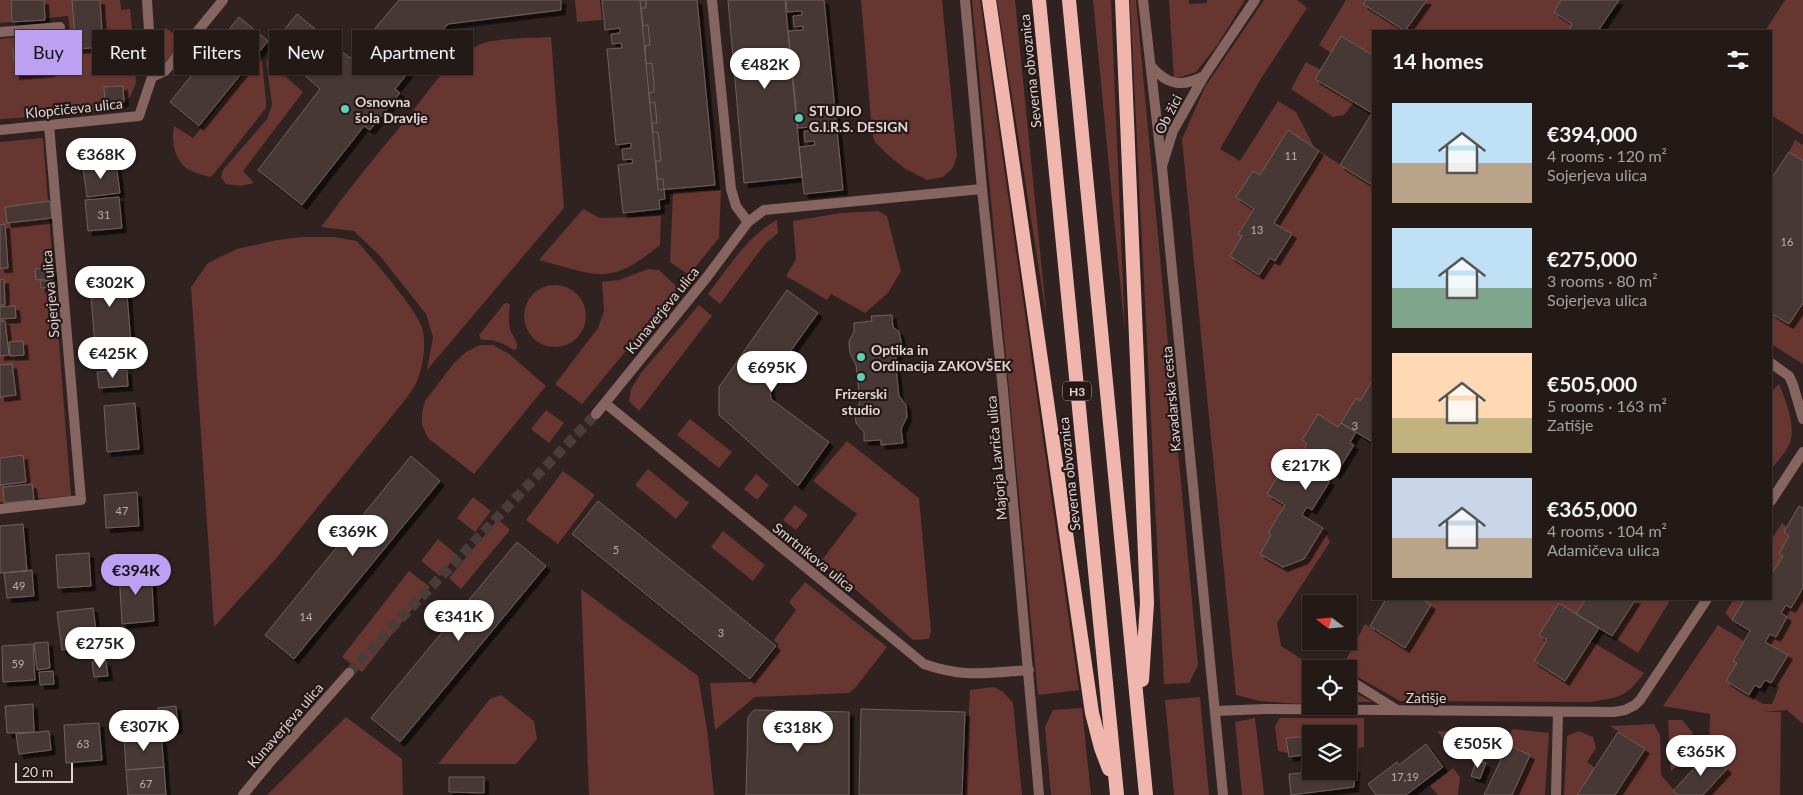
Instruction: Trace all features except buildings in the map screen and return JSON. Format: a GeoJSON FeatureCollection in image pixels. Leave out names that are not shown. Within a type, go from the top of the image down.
{"type":"FeatureCollection","features":[{"type":"Feature","properties":{"kind":"highway"},"geometry":{"type":"LineString","coordinates":[[989,0],[1092,713],[1100,748],[1116,789]]}},
{"type":"Feature","properties":{"kind":"highway","name":"Severna obvoznica"},"geometry":{"type":"LineString","coordinates":[[1039,0],[1116,789]]}},
{"type":"Feature","properties":{"kind":"highway","name":"H3"},"geometry":{"type":"LineString","coordinates":[[1069,0],[1146,795]]}},
{"type":"Feature","properties":{"kind":"highway"},"geometry":{"type":"LineString","coordinates":[[1122,0],[1147,603],[1139,724]]}},
{"type":"Feature","properties":{"kind":"street","name":"Klopčičeva ulica"},"geometry":{"type":"LineString","coordinates":[[0,130],[139,116],[152,77],[147,0]]}},
{"type":"Feature","properties":{"kind":"street"},"geometry":{"type":"LineString","coordinates":[[152,77],[165,71],[223,0]]}},
{"type":"Feature","properties":{"kind":"street"},"geometry":{"type":"LineString","coordinates":[[712,0],[731,189],[736,206],[748,222]]}},
{"type":"Feature","properties":{"kind":"street","name":"Majorja Lavriča ulica"},"geometry":{"type":"LineString","coordinates":[[965,0],[982,190],[1003,390],[1039,795]]}},
{"type":"Feature","properties":{"kind":"street","name":"Kavadarska cesta"},"geometry":{"type":"LineString","coordinates":[[1143,0],[1162,167],[1223,795]]}},
{"type":"Feature","properties":{"kind":"street","name":"Ob žici"},"geometry":{"type":"LineString","coordinates":[[1162,167],[1173,131],[1204,76],[1255,0]]}},
{"type":"Feature","properties":{"kind":"street"},"geometry":{"type":"LineString","coordinates":[[0,32],[60,27]]}},
{"type":"Feature","properties":{"kind":"street","name":"Ob žici"},"geometry":{"type":"LineString","coordinates":[[1151,66],[1159,76],[1168,81],[1178,83],[1187,83],[1204,76]]}},
{"type":"Feature","properties":{"kind":"street","name":"Sojerjeva ulica"},"geometry":{"type":"LineString","coordinates":[[0,509],[81,500],[49,125]]}},
{"type":"Feature","properties":{"kind":"street","name":"Kunaverjeva ulica"},"geometry":{"type":"LineString","coordinates":[[596,414],[707,277],[748,222],[764,210],[982,190]]}},
{"type":"Feature","properties":{"kind":"street"},"geometry":{"type":"LineString","coordinates":[[1772,364],[1789,376],[1803,419]]}},
{"type":"Feature","properties":{"kind":"street","name":"Smrtnikova ulica"},"geometry":{"type":"LineString","coordinates":[[605,403],[924,664],[942,671],[962,674],[1029,670]]}},
{"type":"Feature","properties":{"kind":"street"},"geometry":{"type":"LineString","coordinates":[[1772,498],[1803,452]]}},
{"type":"Feature","properties":{"kind":"street","name":"Zatišje"},"geometry":{"type":"LineString","coordinates":[[1215,711],[1238,709],[1614,712],[1625,710],[1635,705],[1706,600]]}},
{"type":"Feature","properties":{"kind":"street","name":"Kunaverjeva ulica"},"geometry":{"type":"LineString","coordinates":[[243,795],[349,673]]}},
{"type":"Feature","properties":{"kind":"street"},"geometry":{"type":"LineString","coordinates":[[1357,685],[1398,711]]}},
{"type":"Feature","properties":{"kind":"street"},"geometry":{"type":"LineString","coordinates":[[1556,795],[1558,712]]}},
{"type":"Feature","properties":{"kind":"shaded area"},"geometry":{"type":"Polygon","coordinates":[[[0,0],[120,0],[121,10],[130,9],[132,30],[92,30],[92,75],[136,75],[136,83],[130,97],[119,107],[53,116],[0,119],[0,39],[15,37],[15,75],[82,75],[82,30],[70,30],[68,16],[0,23],[0,0]]]}},
{"type":"Feature","properties":{"kind":"shaded area"},"geometry":{"type":"Polygon","coordinates":[[[575,0],[600,0],[602,20],[577,22],[575,0]]]}},
{"type":"Feature","properties":{"kind":"shaded area"},"geometry":{"type":"Polygon","coordinates":[[[861,0],[942,0],[957,156],[953,168],[943,177],[927,180],[904,168],[875,142],[872,132],[861,0]]]}},
{"type":"Feature","properties":{"kind":"shaded area"},"geometry":{"type":"Polygon","coordinates":[[[972,0],[980,0],[1079,690],[1038,695],[972,0]]]}},
{"type":"Feature","properties":{"kind":"shaded area"},"geometry":{"type":"Polygon","coordinates":[[[997,0],[1015,0],[1047,321],[997,0]]]}},
{"type":"Feature","properties":{"kind":"shaded area"},"geometry":{"type":"Polygon","coordinates":[[[1093,0],[1111,0],[1125,333],[1093,0]]]}},
{"type":"Feature","properties":{"kind":"shaded area"},"geometry":{"type":"Polygon","coordinates":[[[1130,0],[1136,0],[1198,665],[1189,683],[1164,684],[1130,0]]]}},
{"type":"Feature","properties":{"kind":"shaded area"},"geometry":{"type":"Polygon","coordinates":[[[1169,0],[1189,0],[1189,4],[1207,3],[1207,0],[1245,0],[1218,44],[1196,72],[1174,79],[1169,0]]]}},
{"type":"Feature","properties":{"kind":"shaded area"},"geometry":{"type":"Polygon","coordinates":[[[1264,0],[1297,0],[1307,8],[1262,77],[1220,149],[1240,161],[1278,101],[1296,112],[1314,147],[1288,131],[1260,175],[1236,197],[1254,209],[1238,233],[1242,236],[1230,256],[1259,275],[1270,258],[1275,261],[1292,234],[1274,223],[1319,151],[1372,185],[1372,381],[1360,401],[1356,398],[1338,427],[1302,440],[1307,444],[1291,470],[1284,466],[1267,494],[1285,505],[1268,533],[1271,535],[1260,554],[1283,567],[1304,559],[1323,528],[1330,542],[1277,623],[1281,646],[1303,660],[1302,701],[1300,704],[1260,701],[1236,695],[1182,139],[1205,87],[1264,0]]]}},
{"type":"Feature","properties":{"kind":"shaded area"},"geometry":{"type":"Polygon","coordinates":[[[1346,0],[1366,0],[1363,4],[1402,30],[1372,30],[1372,55],[1342,36],[1331,53],[1319,45],[1346,0]]]}},
{"type":"Feature","properties":{"kind":"shaded area"},"geometry":{"type":"Polygon","coordinates":[[[1427,0],[1561,0],[1554,12],[1572,24],[1569,30],[1406,30],[1427,0]]]}},
{"type":"Feature","properties":{"kind":"shaded area"},"geometry":{"type":"Polygon","coordinates":[[[1785,0],[1803,0],[1803,135],[1772,116],[1772,30],[1766,30],[1785,0]]]}},
{"type":"Feature","properties":{"kind":"shaded area"},"geometry":{"type":"Polygon","coordinates":[[[166,28],[174,34],[174,52],[165,62],[164,30],[166,28]]]}},
{"type":"Feature","properties":{"kind":"shaded area"},"geometry":{"type":"Polygon","coordinates":[[[551,37],[564,208],[427,370],[433,337],[426,314],[380,256],[354,231],[321,227],[441,75],[473,75],[473,48],[487,42],[551,37]]]}},
{"type":"Feature","properties":{"kind":"shaded area"},"geometry":{"type":"Polygon","coordinates":[[[261,52],[266,108],[213,175],[209,177],[188,169],[182,164],[176,154],[173,143],[174,126],[193,138],[243,75],[259,75],[259,55],[261,52]]]}},
{"type":"Feature","properties":{"kind":"shaded area"},"geometry":{"type":"Polygon","coordinates":[[[266,59],[269,62],[269,75],[284,75],[303,92],[243,171],[254,183],[241,186],[226,184],[221,177],[223,170],[267,119],[272,105],[266,59]]]}},
{"type":"Feature","properties":{"kind":"shaded area"},"geometry":{"type":"Polygon","coordinates":[[[1306,62],[1321,70],[1316,79],[1354,102],[1344,115],[1333,117],[1291,89],[1306,62]]]}},
{"type":"Feature","properties":{"kind":"shaded area"},"geometry":{"type":"Polygon","coordinates":[[[43,138],[71,496],[0,502],[0,142],[43,138]]]}},
{"type":"Feature","properties":{"kind":"shaded area"},"geometry":{"type":"Polygon","coordinates":[[[1795,140],[1803,145],[1803,161],[1789,152],[1795,140]]]}},
{"type":"Feature","properties":{"kind":"shaded area"},"geometry":{"type":"Polygon","coordinates":[[[721,190],[719,238],[689,275],[670,262],[673,192],[721,190]]]}},
{"type":"Feature","properties":{"kind":"shaded area"},"geometry":{"type":"Polygon","coordinates":[[[583,209],[600,218],[661,216],[660,245],[627,268],[605,274],[580,271],[539,260],[583,209]]]}},
{"type":"Feature","properties":{"kind":"shaded area"},"geometry":{"type":"Polygon","coordinates":[[[878,211],[887,216],[901,271],[888,293],[865,313],[831,294],[827,300],[786,276],[796,259],[793,221],[841,213],[878,211]]]}},
{"type":"Feature","properties":{"kind":"shaded area"},"geometry":{"type":"Polygon","coordinates":[[[777,220],[778,233],[765,244],[720,304],[708,294],[748,243],[767,226],[777,220]]]}},
{"type":"Feature","properties":{"kind":"shaded area"},"geometry":{"type":"Polygon","coordinates":[[[302,237],[334,237],[357,241],[394,285],[420,322],[424,343],[421,369],[416,383],[405,400],[274,561],[214,627],[191,287],[208,263],[237,249],[277,240],[302,237]]]}},
{"type":"Feature","properties":{"kind":"shaded area"},"geometry":{"type":"Polygon","coordinates":[[[648,269],[659,270],[678,288],[582,404],[555,384],[598,328],[604,311],[602,282],[619,280],[648,269]]]}},
{"type":"Feature","properties":{"kind":"shaded area"},"geometry":{"type":"Polygon","coordinates":[[[549,285],[561,285],[577,294],[584,304],[586,316],[584,328],[577,338],[561,347],[549,347],[538,342],[529,333],[524,322],[524,310],[529,299],[538,290],[549,285]]]}},
{"type":"Feature","properties":{"kind":"shaded area"},"geometry":{"type":"Polygon","coordinates":[[[1803,303],[1803,364],[1772,345],[1772,314],[1789,324],[1803,303]]]}},
{"type":"Feature","properties":{"kind":"shaded area"},"geometry":{"type":"Polygon","coordinates":[[[504,304],[510,305],[510,329],[517,345],[517,348],[514,350],[498,342],[481,340],[479,335],[504,304]]]}},
{"type":"Feature","properties":{"kind":"shaded area"},"geometry":{"type":"Polygon","coordinates":[[[699,305],[712,316],[639,411],[629,401],[631,389],[641,373],[699,305]]]}},
{"type":"Feature","properties":{"kind":"shaded area"},"geometry":{"type":"Polygon","coordinates":[[[480,345],[493,345],[509,354],[546,386],[474,474],[428,438],[422,425],[422,413],[425,401],[454,363],[466,352],[480,345]]]}},
{"type":"Feature","properties":{"kind":"shaded area"},"geometry":{"type":"Polygon","coordinates":[[[1779,384],[1789,411],[1792,433],[1787,448],[1772,469],[1772,391],[1779,384]]]}},
{"type":"Feature","properties":{"kind":"shaded area"},"geometry":{"type":"Polygon","coordinates":[[[546,410],[564,423],[549,443],[531,429],[546,410]]]}},
{"type":"Feature","properties":{"kind":"shaded area"},"geometry":{"type":"Polygon","coordinates":[[[690,419],[732,452],[719,468],[677,435],[690,419]]]}},
{"type":"Feature","properties":{"kind":"shaded area"},"geometry":{"type":"Polygon","coordinates":[[[847,441],[919,498],[931,631],[929,639],[913,640],[822,560],[857,514],[813,481],[847,441]]]}},
{"type":"Feature","properties":{"kind":"shaded area"},"geometry":{"type":"Polygon","coordinates":[[[648,469],[689,503],[676,519],[635,485],[648,469]]]}},
{"type":"Feature","properties":{"kind":"shaded area"},"geometry":{"type":"Polygon","coordinates":[[[563,471],[595,495],[558,544],[526,520],[563,471]]]}},
{"type":"Feature","properties":{"kind":"shaded area"},"geometry":{"type":"Polygon","coordinates":[[[756,474],[769,485],[757,500],[744,489],[756,474]]]}},
{"type":"Feature","properties":{"kind":"shaded area"},"geometry":{"type":"Polygon","coordinates":[[[473,497],[491,511],[475,532],[457,518],[473,497]]]}},
{"type":"Feature","properties":{"kind":"shaded area"},"geometry":{"type":"Polygon","coordinates":[[[795,505],[808,515],[796,530],[783,520],[795,505]]]}},
{"type":"Feature","properties":{"kind":"shaded area"},"geometry":{"type":"Polygon","coordinates":[[[498,519],[510,530],[461,589],[449,578],[498,519]]]}},
{"type":"Feature","properties":{"kind":"shaded area"},"geometry":{"type":"Polygon","coordinates":[[[1782,523],[1787,527],[1784,532],[1789,536],[1779,554],[1783,556],[1773,573],[1772,572],[1772,538],[1782,523]]]}},
{"type":"Feature","properties":{"kind":"shaded area"},"geometry":{"type":"Polygon","coordinates":[[[723,531],[765,565],[753,581],[711,547],[723,531]]]}},
{"type":"Feature","properties":{"kind":"shaded area"},"geometry":{"type":"Polygon","coordinates":[[[438,539],[457,555],[440,576],[421,561],[438,539]]]}},
{"type":"Feature","properties":{"kind":"shaded area"},"geometry":{"type":"Polygon","coordinates":[[[409,571],[430,587],[362,672],[342,657],[409,571]]]}},
{"type":"Feature","properties":{"kind":"shaded area"},"geometry":{"type":"Polygon","coordinates":[[[805,582],[887,647],[856,687],[849,693],[755,697],[715,730],[710,683],[750,682],[779,645],[774,640],[796,610],[789,602],[805,582]]]}},
{"type":"Feature","properties":{"kind":"shaded area"},"geometry":{"type":"Polygon","coordinates":[[[1803,588],[1803,724],[1787,710],[1764,712],[1781,712],[1780,795],[1703,795],[1727,769],[1709,752],[1710,714],[1663,706],[1718,625],[1744,641],[1733,660],[1737,663],[1726,681],[1763,704],[1772,704],[1779,687],[1771,683],[1788,655],[1765,642],[1770,634],[1776,637],[1787,617],[1781,613],[1786,605],[1791,608],[1803,588]]]}},
{"type":"Feature","properties":{"kind":"shaded area"},"geometry":{"type":"Polygon","coordinates":[[[581,589],[698,676],[707,729],[714,795],[589,795],[581,589]]]}},
{"type":"Feature","properties":{"kind":"shaded area"},"geometry":{"type":"Polygon","coordinates":[[[1424,600],[1585,600],[1576,614],[1559,603],[1539,635],[1547,640],[1534,662],[1565,681],[1591,641],[1644,673],[1622,695],[1591,702],[1400,701],[1357,677],[1357,660],[1346,660],[1351,650],[1358,650],[1358,637],[1365,624],[1405,648],[1431,605],[1424,600]]]}},
{"type":"Feature","properties":{"kind":"shaded area"},"geometry":{"type":"Polygon","coordinates":[[[1635,600],[1670,600],[1638,653],[1612,636],[1635,600]]]}},
{"type":"Feature","properties":{"kind":"shaded area"},"geometry":{"type":"Polygon","coordinates":[[[1733,600],[1744,600],[1732,620],[1725,613],[1733,600]]]}},
{"type":"Feature","properties":{"kind":"shaded area"},"geometry":{"type":"Polygon","coordinates":[[[994,687],[1003,692],[1013,703],[1022,795],[965,795],[970,690],[994,687]]]}},
{"type":"Feature","properties":{"kind":"shaded area"},"geometry":{"type":"Polygon","coordinates":[[[1357,694],[1372,702],[1357,702],[1357,694]]]}},
{"type":"Feature","properties":{"kind":"shaded area"},"geometry":{"type":"Polygon","coordinates":[[[501,695],[534,721],[537,739],[516,764],[438,764],[490,699],[501,695]]]}},
{"type":"Feature","properties":{"kind":"shaded area"},"geometry":{"type":"Polygon","coordinates":[[[1200,697],[1209,795],[1174,795],[1165,700],[1200,697]]]}},
{"type":"Feature","properties":{"kind":"shaded area"},"geometry":{"type":"Polygon","coordinates":[[[1082,708],[1091,795],[1051,795],[1045,727],[1053,710],[1082,708]]]}},
{"type":"Feature","properties":{"kind":"shaded area"},"geometry":{"type":"Polygon","coordinates":[[[346,717],[402,759],[403,795],[267,795],[346,717]]]}},
{"type":"Feature","properties":{"kind":"shaded area"},"geometry":{"type":"Polygon","coordinates":[[[1255,718],[1264,795],[1242,795],[1235,722],[1255,718]]]}},
{"type":"Feature","properties":{"kind":"shaded area"},"geometry":{"type":"Polygon","coordinates":[[[1280,718],[1364,718],[1364,747],[1357,749],[1357,725],[1302,725],[1302,737],[1287,738],[1288,753],[1278,751],[1275,726],[1280,718]]]}},
{"type":"Feature","properties":{"kind":"shaded area"},"geometry":{"type":"Polygon","coordinates":[[[1668,720],[1682,720],[1693,733],[1684,749],[1689,753],[1686,759],[1671,771],[1668,720]]]}},
{"type":"Feature","properties":{"kind":"shaded area"},"geometry":{"type":"Polygon","coordinates":[[[1654,724],[1660,735],[1661,775],[1678,795],[1615,795],[1645,749],[1610,726],[1654,724]]]}},
{"type":"Feature","properties":{"kind":"shaded area"},"geometry":{"type":"Polygon","coordinates":[[[1512,729],[1549,733],[1545,795],[1512,795],[1530,755],[1508,745],[1512,729]]]}},
{"type":"Feature","properties":{"kind":"shaded area"},"geometry":{"type":"Polygon","coordinates":[[[1437,731],[1464,732],[1449,746],[1437,731]]]}},
{"type":"Feature","properties":{"kind":"shaded area"},"geometry":{"type":"Polygon","coordinates":[[[1579,731],[1593,737],[1596,748],[1587,762],[1595,768],[1577,795],[1564,795],[1567,736],[1579,731]]]}},
{"type":"Feature","properties":{"kind":"shaded area"},"geometry":{"type":"Polygon","coordinates":[[[1453,768],[1460,777],[1458,795],[1438,795],[1430,786],[1453,768]]]}},
{"type":"Feature","properties":{"kind":"tunnel"},"geometry":{"type":"LineString","coordinates":[[349,673],[596,414]]}},
{"type":"Feature","properties":{"kind":"place","name":"Osnovna šola Dravlje"},"geometry":{"type":"Point","coordinates":[345,109]}},
{"type":"Feature","properties":{"kind":"place","name":"STUDIO G.I.R.S. DESIGN"},"geometry":{"type":"Point","coordinates":[799,118]}},
{"type":"Feature","properties":{"kind":"place","name":"Optika in Ordinacija ZAKOVŠEK"},"geometry":{"type":"Point","coordinates":[861,357]}},
{"type":"Feature","properties":{"kind":"place","name":"Frizerski studio"},"geometry":{"type":"Point","coordinates":[861,377]}}]}
